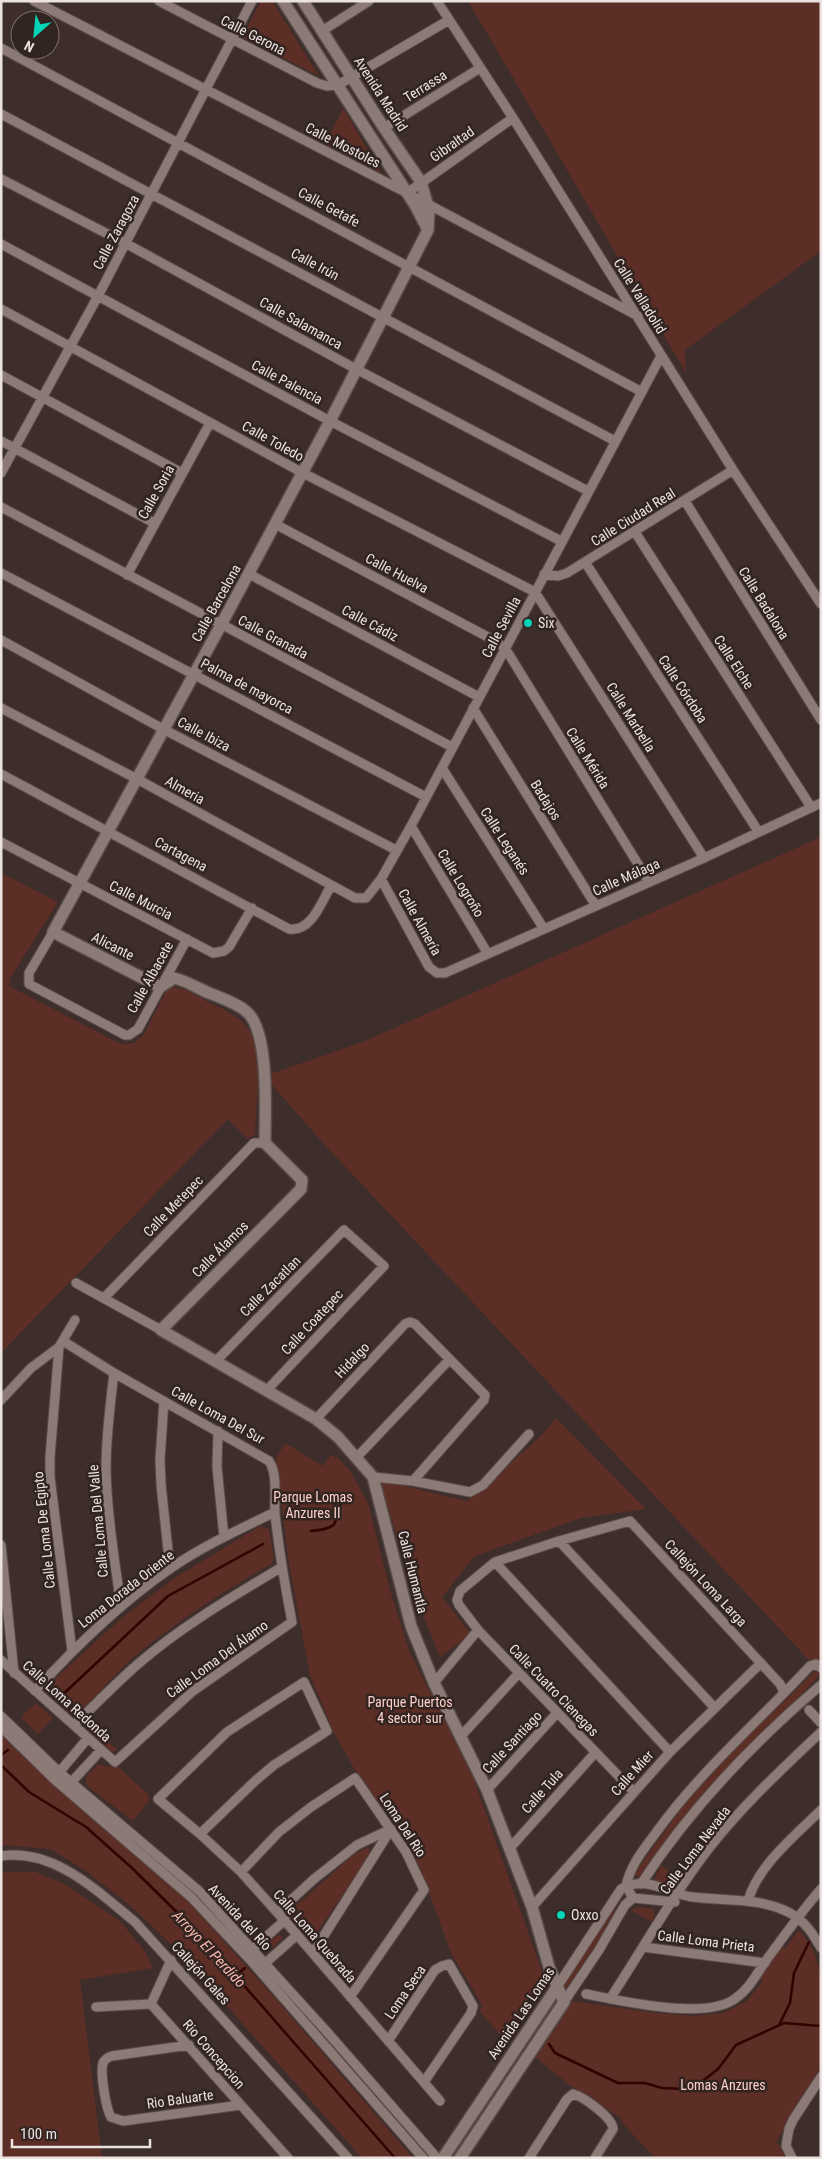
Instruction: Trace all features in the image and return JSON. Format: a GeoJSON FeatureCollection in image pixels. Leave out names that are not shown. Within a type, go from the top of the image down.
{"type":"FeatureCollection","features":[{"type":"Feature","properties":{"kind":"street","name":"Calle Mostoles"},"geometry":{"type":"LineString","coordinates":[[34,1],[407,193],[638,317]]}},
{"type":"Feature","properties":{"kind":"street","name":"Calle Gerona"},"geometry":{"type":"LineString","coordinates":[[159,1],[317,83],[327,86],[338,85]]}},
{"type":"Feature","properties":{"kind":"street","name":"Calle Zaragoza"},"geometry":{"type":"LineString","coordinates":[[1,473],[98,296],[252,1]]}},
{"type":"Feature","properties":{"kind":"street"},"geometry":{"type":"LineString","coordinates":[[283,1],[420,213],[428,230]]}},
{"type":"Feature","properties":{"kind":"street","name":"Avenida Madrid"},"geometry":{"type":"LineString","coordinates":[[303,1],[384,128],[421,182],[428,205]]}},
{"type":"Feature","properties":{"kind":"street"},"geometry":{"type":"LineString","coordinates":[[322,31],[370,1]]}},
{"type":"Feature","properties":{"kind":"street","name":"Calle Valladolid"},"geometry":{"type":"LineString","coordinates":[[437,1],[513,118],[733,470],[821,604]]}},
{"type":"Feature","properties":{"kind":"street"},"geometry":{"type":"LineString","coordinates":[[338,85],[449,20]]}},
{"type":"Feature","properties":{"kind":"street","name":"Calle Getafe"},"geometry":{"type":"LineString","coordinates":[[1,48],[642,392]]}},
{"type":"Feature","properties":{"kind":"street","name":"Terrassa"},"geometry":{"type":"LineString","coordinates":[[384,128],[480,68]]}},
{"type":"Feature","properties":{"kind":"street","name":"Calle Irún"},"geometry":{"type":"LineString","coordinates":[[1,114],[384,316],[615,441]]}},
{"type":"Feature","properties":{"kind":"street","name":"Gibraltad"},"geometry":{"type":"LineString","coordinates":[[407,193],[513,118]]}},
{"type":"Feature","properties":{"kind":"street","name":"Calle Salamanca"},"geometry":{"type":"LineString","coordinates":[[1,179],[125,243],[356,369],[588,490]]}},
{"type":"Feature","properties":{"kind":"street","name":"Calle Barcelona"},"geometry":{"type":"LineString","coordinates":[[32,986],[28,981],[29,973],[109,831],[276,524],[410,266],[428,230],[428,205]]}},
{"type":"Feature","properties":{"kind":"street","name":"Calle Palencia"},"geometry":{"type":"LineString","coordinates":[[1,244],[330,421],[561,541]]}},
{"type":"Feature","properties":{"kind":"street","name":"Calle Toledo"},"geometry":{"type":"LineString","coordinates":[[1,309],[302,473],[535,592]]}},
{"type":"Feature","properties":{"kind":"street","name":"Calle Sevilla"},"geometry":{"type":"LineString","coordinates":[[355,898],[366,898],[381,879],[411,826],[588,490],[661,356]]}},
{"type":"Feature","properties":{"kind":"street"},"geometry":{"type":"LineString","coordinates":[[1,375],[182,473]]}},
{"type":"Feature","properties":{"kind":"street","name":"Calle Soria"},"geometry":{"type":"LineString","coordinates":[[127,575],[210,423]]}},
{"type":"Feature","properties":{"kind":"street"},"geometry":{"type":"LineString","coordinates":[[1,441],[154,523]]}},
{"type":"Feature","properties":{"kind":"street","name":"Calle Ciudad Real"},"geometry":{"type":"LineString","coordinates":[[544,574],[558,576],[585,562],[733,470]]}},
{"type":"Feature","properties":{"kind":"street","name":"Calle Badalona"},"geometry":{"type":"LineString","coordinates":[[685,500],[821,720]]}},
{"type":"Feature","properties":{"kind":"street","name":"Calle Granada"},"geometry":{"type":"LineString","coordinates":[[1,508],[452,747]]}},
{"type":"Feature","properties":{"kind":"street","name":"Calle Huelva"},"geometry":{"type":"LineString","coordinates":[[276,524],[478,631],[505,648]]}},
{"type":"Feature","properties":{"kind":"street","name":"Calle Elche"},"geometry":{"type":"LineString","coordinates":[[634,532],[811,807]]}},
{"type":"Feature","properties":{"kind":"street","name":"Calle Córdoba"},"geometry":{"type":"LineString","coordinates":[[585,562],[758,831]]}},
{"type":"Feature","properties":{"kind":"street","name":"Palma de mayorca"},"geometry":{"type":"LineString","coordinates":[[1,573],[426,797]]}},
{"type":"Feature","properties":{"kind":"street","name":"Calle Cádiz"},"geometry":{"type":"LineString","coordinates":[[249,574],[479,696]]}},
{"type":"Feature","properties":{"kind":"street","name":"Calle Marbella"},"geometry":{"type":"LineString","coordinates":[[535,592],[704,858]]}},
{"type":"Feature","properties":{"kind":"street","name":"Calle Ibiza"},"geometry":{"type":"LineString","coordinates":[[1,640],[396,850]]}},
{"type":"Feature","properties":{"kind":"street","name":"Calle Mérida"},"geometry":{"type":"LineString","coordinates":[[505,648],[649,882]]}},
{"type":"Feature","properties":{"kind":"street","name":"Almeria"},"geometry":{"type":"LineString","coordinates":[[1,708],[137,779],[355,898]]}},
{"type":"Feature","properties":{"kind":"street","name":"Badajos"},"geometry":{"type":"LineString","coordinates":[[473,708],[596,906]]}},
{"type":"Feature","properties":{"kind":"street","name":"Calle Leganés"},"geometry":{"type":"LineString","coordinates":[[442,768],[544,929]]}},
{"type":"Feature","properties":{"kind":"street","name":"Cartagena"},"geometry":{"type":"LineString","coordinates":[[1,774],[289,929],[300,929],[308,924],[331,886]]}},
{"type":"Feature","properties":{"kind":"street","name":"Calle Málaga"},"geometry":{"type":"LineString","coordinates":[[441,974],[704,858],[821,803]]}},
{"type":"Feature","properties":{"kind":"street","name":"Calle Logroño"},"geometry":{"type":"LineString","coordinates":[[411,826],[488,954]]}},
{"type":"Feature","properties":{"kind":"street","name":"Calle Murcia"},"geometry":{"type":"LineString","coordinates":[[1,842],[214,953],[224,951],[229,947],[252,908]]}},
{"type":"Feature","properties":{"kind":"street","name":"Calle Almería"},"geometry":{"type":"LineString","coordinates":[[381,879],[429,967],[441,974]]}},
{"type":"Feature","properties":{"kind":"street","name":"Alicante"},"geometry":{"type":"LineString","coordinates":[[52,932],[160,987]]}},
{"type":"Feature","properties":{"kind":"street","name":"Calle Albacete"},"geometry":{"type":"LineString","coordinates":[[32,986],[125,1035],[129,1035],[138,1029],[187,939]]}},
{"type":"Feature","properties":{"kind":"street"},"geometry":{"type":"LineString","coordinates":[[160,987],[174,978],[181,980],[238,1007],[252,1019],[259,1031],[262,1048],[266,1143]]}},
{"type":"Feature","properties":{"kind":"street","name":"Calle Metepec"},"geometry":{"type":"LineString","coordinates":[[104,1298],[254,1142],[266,1143]]}},
{"type":"Feature","properties":{"kind":"street","name":"Calle Álamos"},"geometry":{"type":"LineString","coordinates":[[161,1330],[301,1189],[302,1180],[266,1143]]}},
{"type":"Feature","properties":{"kind":"street","name":"Calle Zacatlan"},"geometry":{"type":"LineString","coordinates":[[216,1361],[344,1230],[384,1266],[377,1273]]}},
{"type":"Feature","properties":{"kind":"street","name":"Calle Coatepec"},"geometry":{"type":"LineString","coordinates":[[267,1390],[377,1273]]}},
{"type":"Feature","properties":{"kind":"street","name":"Calle Humantla"},"geometry":{"type":"LineString","coordinates":[[76,1283],[316,1419],[338,1437],[373,1478],[402,1596],[420,1650],[434,1683],[462,1735],[487,1790],[532,1907],[556,1988],[564,2002]]}},
{"type":"Feature","properties":{"kind":"street"},"geometry":{"type":"LineString","coordinates":[[1,1400],[31,1368],[61,1344],[75,1320]]}},
{"type":"Feature","properties":{"kind":"street","name":"Hidalgo"},"geometry":{"type":"LineString","coordinates":[[316,1419],[405,1324],[410,1322],[415,1324],[449,1360]]}},
{"type":"Feature","properties":{"kind":"street","name":"Calle Loma Del Sur"},"geometry":{"type":"LineString","coordinates":[[61,1344],[269,1460],[273,1468],[275,1512],[292,1622]]}},
{"type":"Feature","properties":{"kind":"street","name":"Calle Loma De Egipto"},"geometry":{"type":"LineString","coordinates":[[61,1344],[50,1457],[50,1476],[72,1651]]}},
{"type":"Feature","properties":{"kind":"street"},"geometry":{"type":"LineString","coordinates":[[357,1457],[449,1360],[484,1392],[485,1398],[413,1481]]}},
{"type":"Feature","properties":{"kind":"street","name":"Calle Loma Del Valle"},"geometry":{"type":"LineString","coordinates":[[114,1373],[107,1428],[106,1470],[108,1507],[121,1607]]}},
{"type":"Feature","properties":{"kind":"street"},"geometry":{"type":"LineString","coordinates":[[164,1401],[160,1459],[170,1569]]}},
{"type":"Feature","properties":{"kind":"street"},"geometry":{"type":"LineString","coordinates":[[218,1431],[217,1467],[224,1537]]}},
{"type":"Feature","properties":{"kind":"street"},"geometry":{"type":"LineString","coordinates":[[373,1478],[413,1481],[464,1491],[477,1489],[529,1434]]}},
{"type":"Feature","properties":{"kind":"street","name":"Loma Dorada Oriente"},"geometry":{"type":"LineString","coordinates":[[35,1691],[72,1651],[121,1607],[170,1569],[224,1537],[275,1512]]}},
{"type":"Feature","properties":{"kind":"street","name":"Callejón Loma Larga"},"geometry":{"type":"LineString","coordinates":[[559,1541],[630,1521],[780,1684],[784,1692]]}},
{"type":"Feature","properties":{"kind":"street"},"geometry":{"type":"LineString","coordinates":[[670,1752],[495,1562],[559,1541],[714,1707]]}},
{"type":"Feature","properties":{"kind":"street"},"geometry":{"type":"LineString","coordinates":[[1,1545],[14,1673]]}},
{"type":"Feature","properties":{"kind":"street","name":"Calle Cuatro Cienegas"},"geometry":{"type":"LineString","coordinates":[[495,1562],[460,1591],[457,1600],[458,1605],[478,1630],[633,1791]]}},
{"type":"Feature","properties":{"kind":"street"},"geometry":{"type":"LineString","coordinates":[[74,1725],[138,1664],[178,1632],[282,1567]]}},
{"type":"Feature","properties":{"kind":"street","name":"Calle Loma Del Álamo"},"geometry":{"type":"LineString","coordinates":[[115,1762],[193,1691],[292,1622]]}},
{"type":"Feature","properties":{"kind":"street"},"geometry":{"type":"LineString","coordinates":[[434,1683],[478,1630]]}},
{"type":"Feature","properties":{"kind":"street","name":"Calle Loma Redonda"},"geometry":{"type":"LineString","coordinates":[[1,1660],[115,1762]]}},
{"type":"Feature","properties":{"kind":"street","name":"Calle Mier"},"geometry":{"type":"LineString","coordinates":[[532,1907],[633,1791],[714,1707],[761,1663]]}},
{"type":"Feature","properties":{"kind":"street","name":"Avenida Las Lomas"},"geometry":{"type":"LineString","coordinates":[[443,2158],[621,1889],[626,1886],[628,1877],[638,1857],[676,1805],[719,1758],[776,1703],[784,1692],[810,1666],[816,1664],[821,1668]]}},
{"type":"Feature","properties":{"kind":"street"},"geometry":{"type":"LineString","coordinates":[[462,1735],[519,1673]]}},
{"type":"Feature","properties":{"kind":"street","name":"Calle Loma Quebrada"},"geometry":{"type":"LineString","coordinates":[[200,1834],[274,1765],[327,1731],[304,1682],[227,1732],[158,1800],[200,1834],[241,1872],[278,1912],[440,2100]]}},
{"type":"Feature","properties":{"kind":"street"},"geometry":{"type":"LineString","coordinates":[[641,1884],[658,1858],[695,1810],[769,1732],[821,1685]]}},
{"type":"Feature","properties":{"kind":"street"},"geometry":{"type":"LineString","coordinates":[[809,1710],[821,1723]]}},
{"type":"Feature","properties":{"kind":"street","name":"Calle Santiago"},"geometry":{"type":"LineString","coordinates":[[487,1790],[557,1713]]}},
{"type":"Feature","properties":{"kind":"street","name":"Avenida del Río"},"geometry":{"type":"LineString","coordinates":[[1,1716],[57,1776]]}},
{"type":"Feature","properties":{"kind":"street","name":"Avenida del Río"},"geometry":{"type":"LineString","coordinates":[[1,1727],[191,1897],[249,1952],[437,2158]]}},
{"type":"Feature","properties":{"kind":"street","name":"Calle Loma Nevada"},"geometry":{"type":"LineString","coordinates":[[610,1999],[678,1892],[711,1846],[739,1813],[821,1732]]}},
{"type":"Feature","properties":{"kind":"street"},"geometry":{"type":"LineString","coordinates":[[57,1776],[88,1738]]}},
{"type":"Feature","properties":{"kind":"street"},"geometry":{"type":"LineString","coordinates":[[68,1786],[102,1750]]}},
{"type":"Feature","properties":{"kind":"street","name":"Calle Tula"},"geometry":{"type":"LineString","coordinates":[[510,1848],[595,1752]]}},
{"type":"Feature","properties":{"kind":"street","name":"Loma Del Rio"},"geometry":{"type":"LineString","coordinates":[[241,1872],[279,1832],[311,1807],[355,1778],[411,1860],[424,1890],[350,1997]]}},
{"type":"Feature","properties":{"kind":"street"},"geometry":{"type":"LineString","coordinates":[[748,1901],[751,1890],[762,1873],[821,1810]]}},
{"type":"Feature","properties":{"kind":"street"},"geometry":{"type":"LineString","coordinates":[[278,1912],[357,1844],[391,1829]]}},
{"type":"Feature","properties":{"kind":"street"},"geometry":{"type":"LineString","coordinates":[[313,1953],[391,1829]]}},
{"type":"Feature","properties":{"kind":"street","name":"Callejón Gales"},"geometry":{"type":"LineString","coordinates":[[1,1856],[28,1855],[53,1862],[109,1901],[135,1922],[348,2158]]}},
{"type":"Feature","properties":{"kind":"street"},"geometry":{"type":"LineString","coordinates":[[689,1896],[672,1903],[632,1898],[626,1886],[641,1884],[658,1886],[689,1896],[748,1901],[778,1908],[797,1918],[810,1931],[821,1948]]}},
{"type":"Feature","properties":{"kind":"street"},"geometry":{"type":"LineString","coordinates":[[586,1994],[686,2009],[719,2007],[727,2004],[743,1992],[797,1918],[821,1889]]}},
{"type":"Feature","properties":{"kind":"street","name":"Avenida Las Lomas"},"geometry":{"type":"LineString","coordinates":[[460,2158],[598,1950],[625,1905],[632,1898]]}},
{"type":"Feature","properties":{"kind":"street"},"geometry":{"type":"LineString","coordinates":[[249,1952],[284,1920]]}},
{"type":"Feature","properties":{"kind":"street"},"geometry":{"type":"LineString","coordinates":[[262,1966],[298,1935]]}},
{"type":"Feature","properties":{"kind":"street","name":"Calle Loma Prieta"},"geometry":{"type":"LineString","coordinates":[[643,1947],[765,1962]]}},
{"type":"Feature","properties":{"kind":"street"},"geometry":{"type":"LineString","coordinates":[[96,2007],[152,2004],[171,1960]]}},
{"type":"Feature","properties":{"kind":"street","name":"Loma Seca"},"geometry":{"type":"LineString","coordinates":[[388,2041],[435,1970],[449,1964],[473,2006],[471,2013],[424,2082]]}},
{"type":"Feature","properties":{"kind":"street","name":"Avenida del Río"},"geometry":{"type":"LineString","coordinates":[[262,1966],[423,2158]]}},
{"type":"Feature","properties":{"kind":"street","name":"Rio Concepcion"},"geometry":{"type":"LineString","coordinates":[[152,2004],[288,2158]]}},
{"type":"Feature","properties":{"kind":"street","name":"Rio Baluarte"},"geometry":{"type":"LineString","coordinates":[[189,2045],[112,2056],[106,2059],[102,2067],[107,2109],[113,2119],[123,2121],[241,2105]]}},
{"type":"Feature","properties":{"kind":"street"},"geometry":{"type":"LineString","coordinates":[[792,2158],[786,2146],[789,2129],[821,2077]]}},
{"type":"Feature","properties":{"kind":"street"},"geometry":{"type":"LineString","coordinates":[[529,2158],[571,2095],[578,2096],[609,2118],[613,2124],[613,2129],[595,2158]]}},
{"type":"Feature","properties":{"kind":"green space"},"geometry":{"type":"Polygon","coordinates":[[[261,1],[272,1],[319,76],[242,37],[261,1]]]}},
{"type":"Feature","properties":{"kind":"green space"},"geometry":{"type":"Polygon","coordinates":[[[468,1],[821,1],[821,251],[685,350],[686,373],[468,1]]]}},
{"type":"Feature","properties":{"kind":"green space"},"geometry":{"type":"Polygon","coordinates":[[[343,108],[382,174],[324,147],[343,108]]]}},
{"type":"Feature","properties":{"kind":"green space"},"geometry":{"type":"Polygon","coordinates":[[[821,837],[821,1673],[323,1143],[264,1076],[363,1042],[821,837]]]}},
{"type":"Feature","properties":{"kind":"green space"},"geometry":{"type":"Polygon","coordinates":[[[1,873],[58,902],[11,977],[9,986],[121,1044],[134,1043],[143,1036],[168,988],[180,988],[232,1014],[246,1026],[254,1041],[258,1081],[255,1134],[248,1139],[228,1119],[1,1353],[1,873]]]}},
{"type":"Feature","properties":{"kind":"green space"},"geometry":{"type":"Polygon","coordinates":[[[556,1418],[646,1509],[581,1518],[475,1556],[442,1597],[471,1634],[440,1657],[416,1597],[379,1480],[467,1501],[540,1437],[556,1418]]]}},
{"type":"Feature","properties":{"kind":"green space"},"geometry":{"type":"Polygon","coordinates":[[[285,1443],[323,1466],[331,1455],[338,1458],[350,1471],[368,1503],[390,1590],[410,1653],[473,1777],[544,1977],[540,1993],[507,2042],[480,2012],[482,2005],[451,1953],[419,1865],[394,1823],[359,1777],[334,1733],[310,1675],[289,1563],[276,1458],[285,1443]]]}},
{"type":"Feature","properties":{"kind":"green space"},"geometry":{"type":"Polygon","coordinates":[[[260,1526],[269,1529],[274,1558],[271,1564],[235,1585],[167,1631],[126,1664],[89,1702],[73,1715],[68,1713],[49,1695],[46,1691],[48,1685],[124,1616],[173,1579],[260,1526]]]}},
{"type":"Feature","properties":{"kind":"green space"},"geometry":{"type":"Polygon","coordinates":[[[815,1671],[819,1674],[815,1680],[690,1810],[640,1877],[634,1875],[684,1804],[741,1743],[815,1671]]]}},
{"type":"Feature","properties":{"kind":"green space"},"geometry":{"type":"Polygon","coordinates":[[[36,1703],[53,1718],[38,1734],[21,1717],[36,1703]]]}},
{"type":"Feature","properties":{"kind":"green space"},"geometry":{"type":"Polygon","coordinates":[[[89,1724],[117,1750],[112,1752],[107,1750],[88,1731],[89,1724]]]}},
{"type":"Feature","properties":{"kind":"green space"},"geometry":{"type":"Polygon","coordinates":[[[1,1734],[61,1792],[185,1898],[275,1998],[413,2158],[362,2158],[178,1951],[132,1907],[86,1871],[52,1850],[1,1845],[1,1734]]]}},
{"type":"Feature","properties":{"kind":"green space"},"geometry":{"type":"Polygon","coordinates":[[[98,1764],[107,1767],[116,1765],[148,1794],[149,1801],[133,1821],[87,1786],[86,1777],[98,1764]]]}},
{"type":"Feature","properties":{"kind":"green space"},"geometry":{"type":"Polygon","coordinates":[[[368,1847],[371,1853],[313,1938],[307,1938],[288,1918],[288,1913],[354,1854],[368,1847]]]}},
{"type":"Feature","properties":{"kind":"green space"},"geometry":{"type":"Polygon","coordinates":[[[661,1865],[681,1881],[678,1885],[654,1880],[661,1865]]]}},
{"type":"Feature","properties":{"kind":"green space"},"geometry":{"type":"Polygon","coordinates":[[[1,1872],[36,1872],[66,1885],[120,1921],[144,1950],[153,1968],[80,1980],[102,2158],[1,2158],[1,1872]]]}},
{"type":"Feature","properties":{"kind":"green space"},"geometry":{"type":"Polygon","coordinates":[[[640,1907],[654,1909],[652,1922],[631,1910],[640,1907]]]}},
{"type":"Feature","properties":{"kind":"green space"},"geometry":{"type":"Polygon","coordinates":[[[612,1909],[617,1910],[617,1913],[568,1987],[563,1989],[562,1986],[612,1909]]]}},
{"type":"Feature","properties":{"kind":"green space","name":"Lomas Anzures"},"geometry":{"type":"Polygon","coordinates":[[[797,1932],[801,1932],[814,1951],[821,1976],[821,2066],[776,2142],[780,2146],[785,2158],[655,2158],[623,2124],[621,2118],[568,2084],[534,2056],[571,2001],[655,2013],[694,2016],[723,2013],[747,2001],[763,1981],[760,1978],[782,1947],[785,1949],[797,1932]]]}},
{"type":"Feature","properties":{"kind":"green space"},"geometry":{"type":"Polygon","coordinates":[[[278,1935],[282,1936],[282,1939],[272,1948],[267,1948],[265,1945],[278,1935]]]}},
{"type":"Feature","properties":{"kind":"green space"},"geometry":{"type":"Polygon","coordinates":[[[551,2006],[554,2008],[457,2153],[453,2154],[452,2152],[551,2006]]]}},
{"type":"Feature","properties":{"kind":"waterway"},"geometry":{"type":"LineString","coordinates":[[311,1531],[331,1527],[335,1524],[339,1506],[345,1500]]}},
{"type":"Feature","properties":{"kind":"waterway"},"geometry":{"type":"LineString","coordinates":[[58,1699],[168,1596],[263,1544]]}},
{"type":"Feature","properties":{"kind":"waterway"},"geometry":{"type":"LineString","coordinates":[[1,1755],[8,1750]]}},
{"type":"Feature","properties":{"kind":"waterway","name":"Arroyo El Perdido"},"geometry":{"type":"LineString","coordinates":[[1,1765],[29,1792],[86,1827],[132,1868],[198,1933],[395,2158]]}},
{"type":"Feature","properties":{"kind":"waterway"},"geometry":{"type":"LineString","coordinates":[[779,2025],[790,2003],[794,1973],[809,1942]]}},
{"type":"Feature","properties":{"kind":"waterway"},"geometry":{"type":"LineString","coordinates":[[235,1976],[245,1968]]}},
{"type":"Feature","properties":{"kind":"waterway"},"geometry":{"type":"LineString","coordinates":[[549,2044],[555,2053],[618,2083],[645,2083],[662,2088],[684,2089],[699,2084],[718,2069],[736,2045],[784,2023],[821,2026]]}},
{"type":"Feature","properties":{"kind":"place","name":"Six"},"geometry":{"type":"Point","coordinates":[528,623]}},
{"type":"Feature","properties":{"kind":"place","name":"Oxxo"},"geometry":{"type":"Point","coordinates":[561,1915]}},
{"type":"Feature","properties":{"kind":"park label","name":"Parque Lomas Anzures II"},"geometry":{"type":"Point","coordinates":[313,1505]}},
{"type":"Feature","properties":{"kind":"park label","name":"Parque Puertos 4 sector sur"},"geometry":{"type":"Point","coordinates":[410,1710]}}]}
